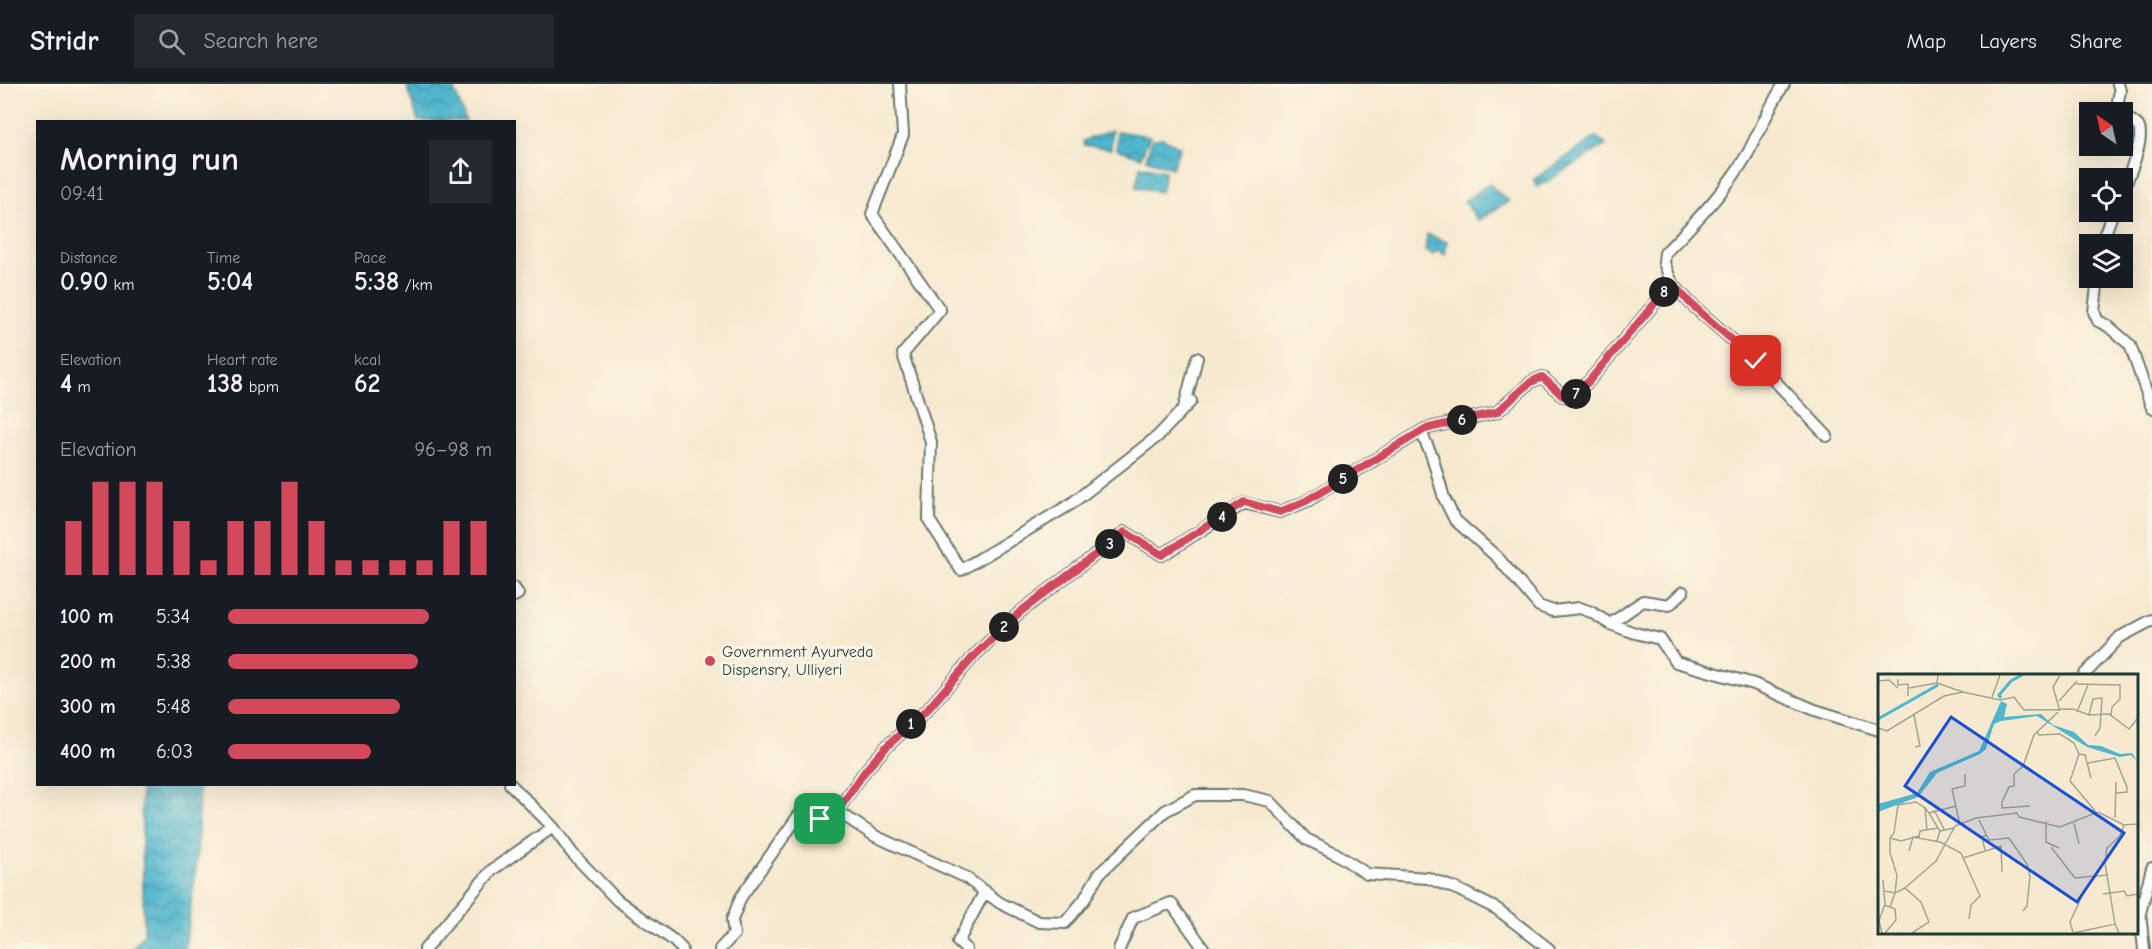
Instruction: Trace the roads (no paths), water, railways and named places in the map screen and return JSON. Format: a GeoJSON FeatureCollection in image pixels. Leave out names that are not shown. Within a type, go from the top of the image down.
{"type":"FeatureCollection","features":[{"type":"Feature","properties":{"kind":"street"},"geometry":{"type":"LineString","coordinates":[[900,84],[903,135],[872,214],[940,310],[903,354],[931,442],[929,520],[961,570],[1071,504],[1158,436],[1187,405],[1197,358]]}},
{"type":"Feature","properties":{"kind":"street"},"geometry":{"type":"LineString","coordinates":[[1784,84],[1747,154],[1728,182],[1665,253],[1664,262],[1672,283],[1690,303],[1756,361],[1827,436]]}},
{"type":"Feature","properties":{"kind":"street"},"geometry":{"type":"LineString","coordinates":[[2118,84],[2121,92],[2118,102]]}},
{"type":"Feature","properties":{"kind":"street"},"geometry":{"type":"LineString","coordinates":[[2131,168],[2141,134],[2138,126],[2133,123]]}},
{"type":"Feature","properties":{"kind":"street"},"geometry":{"type":"LineString","coordinates":[[720,949],[734,934],[732,921],[741,897],[799,815],[820,819],[837,812],[865,771],[887,746],[928,709],[975,655],[1012,619],[1125,532],[1162,555],[1244,502],[1280,512],[1306,501],[1421,432],[1497,412],[1531,382],[1542,377],[1563,396],[1572,397],[1589,381],[1672,283]]}},
{"type":"Feature","properties":{"kind":"street"},"geometry":{"type":"LineString","coordinates":[[2097,288],[2094,312],[2098,321],[2108,326],[2130,345],[2152,408]]}},
{"type":"Feature","properties":{"kind":"street"},"geometry":{"type":"LineString","coordinates":[[1421,432],[1432,456],[1444,498],[1455,520],[1498,558],[1539,606],[1553,611],[1580,608],[1591,612],[1610,624],[1660,639],[1676,662],[1754,684],[1815,710],[1878,730]]}},
{"type":"Feature","properties":{"kind":"street"},"geometry":{"type":"LineString","coordinates":[[1610,624],[1643,601],[1669,605],[1683,592]]}},
{"type":"Feature","properties":{"kind":"street"},"geometry":{"type":"LineString","coordinates":[[2085,674],[2120,637],[2152,620]]}},
{"type":"Feature","properties":{"kind":"street"},"geometry":{"type":"LineString","coordinates":[[512,786],[553,827],[572,853],[617,900],[682,949]]}},
{"type":"Feature","properties":{"kind":"street"},"geometry":{"type":"LineString","coordinates":[[837,812],[874,836],[965,877],[1000,903],[1039,922],[1065,923],[1084,900],[1099,874],[1166,811],[1195,795],[1243,795],[1270,801],[1306,839],[1335,853],[1367,874],[1428,878],[1458,890],[1497,909],[1549,949]]}},
{"type":"Feature","properties":{"kind":"street"},"geometry":{"type":"LineString","coordinates":[[425,949],[492,870],[553,827]]}},
{"type":"Feature","properties":{"kind":"street"},"geometry":{"type":"LineString","coordinates":[[2144,949],[2140,913],[2152,868]]}},
{"type":"Feature","properties":{"kind":"street"},"geometry":{"type":"LineString","coordinates":[[966,949],[958,942],[985,891]]}},
{"type":"Feature","properties":{"kind":"street"},"geometry":{"type":"LineString","coordinates":[[1119,949],[1133,918],[1171,903],[1204,949]]}},
{"type":"Feature","properties":{"kind":"water"},"geometry":{"type":"Polygon","coordinates":[[[406,84],[452,84],[466,120],[418,120],[406,84]]]}},
{"type":"Feature","properties":{"kind":"water"},"geometry":{"type":"Polygon","coordinates":[[[1112,130],[1111,149],[1084,145],[1083,141],[1112,130]]]}},
{"type":"Feature","properties":{"kind":"water"},"geometry":{"type":"Polygon","coordinates":[[[1117,131],[1150,136],[1141,157],[1117,149],[1117,131]]]}},
{"type":"Feature","properties":{"kind":"water"},"geometry":{"type":"Polygon","coordinates":[[[1596,137],[1606,145],[1538,187],[1533,180],[1596,137]]]}},
{"type":"Feature","properties":{"kind":"water"},"geometry":{"type":"Polygon","coordinates":[[[1163,138],[1180,147],[1172,168],[1146,159],[1152,139],[1163,138]]]}},
{"type":"Feature","properties":{"kind":"water"},"geometry":{"type":"Polygon","coordinates":[[[1140,166],[1165,171],[1161,192],[1136,187],[1140,166]]]}},
{"type":"Feature","properties":{"kind":"water"},"geometry":{"type":"Polygon","coordinates":[[[1489,184],[1509,201],[1478,221],[1464,201],[1489,184]]]}},
{"type":"Feature","properties":{"kind":"water"},"geometry":{"type":"Polygon","coordinates":[[[1427,234],[1447,242],[1445,255],[1438,250],[1433,255],[1425,251],[1427,234]]]}},
{"type":"Feature","properties":{"kind":"water"},"geometry":{"type":"Polygon","coordinates":[[[141,786],[199,786],[197,860],[185,949],[132,949],[144,935],[141,786]]]}},
{"type":"Feature","properties":{"kind":"place","name":"Government Ayurveda Dispensry, Ulliyeri"},"geometry":{"type":"Point","coordinates":[710,661]}}]}
